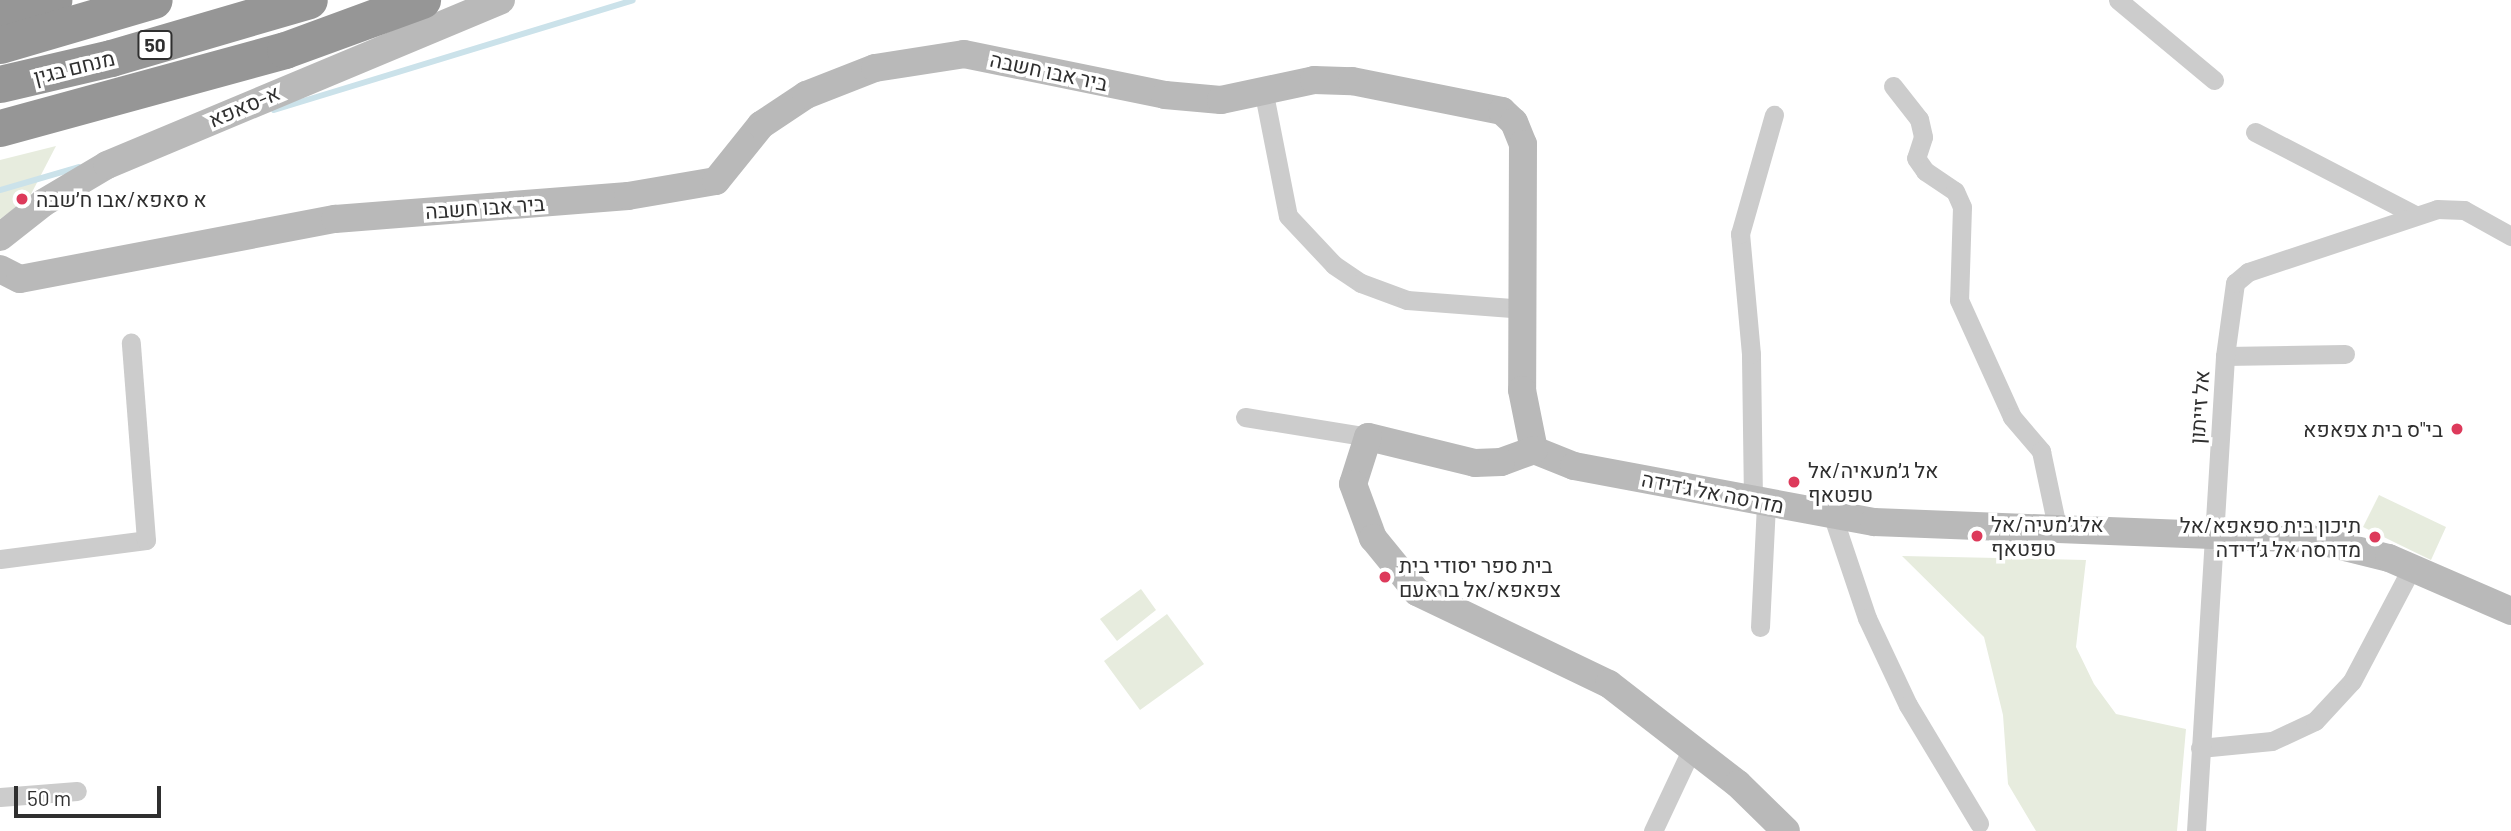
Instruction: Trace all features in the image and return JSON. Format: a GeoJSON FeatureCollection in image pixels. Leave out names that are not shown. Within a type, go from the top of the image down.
{"type":"FeatureCollection","features":[{"type":"Feature","properties":{"kind":"highway"},"geometry":{"type":"LineString","coordinates":[[0,8],[53,0]]}},
{"type":"Feature","properties":{"kind":"highway","name":"מנחם בגין"},"geometry":{"type":"LineString","coordinates":[[0,45],[154,0]]}},
{"type":"Feature","properties":{"kind":"highway","name":"מנחם בגין"},"geometry":{"type":"LineString","coordinates":[[0,84],[111,58],[309,0]]}},
{"type":"Feature","properties":{"kind":"highway"},"geometry":{"type":"LineString","coordinates":[[0,128],[285,50],[422,0]]}},
{"type":"Feature","properties":{"kind":"street","name":"א-סאפא"},"geometry":{"type":"LineString","coordinates":[[0,237],[43,203],[107,165],[501,0]]}},
{"type":"Feature","properties":{"kind":"street"},"geometry":{"type":"LineString","coordinates":[[2118,0],[2214,80]]}},
{"type":"Feature","properties":{"kind":"street","name":"ביר אבו חשבה"},"geometry":{"type":"LineString","coordinates":[[0,269],[20,279],[335,219],[628,196],[716,181],[761,125],[806,95],[875,68],[964,54],[1165,95],[1221,100],[1264,94],[1314,80],[1352,81],[1502,111],[1514,122],[1523,144],[1525,309],[1522,390],[1534,450]]}},
{"type":"Feature","properties":{"kind":"street"},"geometry":{"type":"LineString","coordinates":[[1893,86],[1919,120],[1923,137],[1916,158],[1925,171],[1955,191],[1962,207],[1959,300],[2012,417],[2041,451],[2057,532]]}},
{"type":"Feature","properties":{"kind":"street"},"geometry":{"type":"LineString","coordinates":[[1264,94],[1288,216],[1334,265],[1361,283],[1407,300],[1525,309]]}},
{"type":"Feature","properties":{"kind":"street"},"geometry":{"type":"LineString","coordinates":[[1760,627],[1760,502],[1740,234],[1774,115]]}},
{"type":"Feature","properties":{"kind":"street"},"geometry":{"type":"LineString","coordinates":[[2255,132],[2413,214]]}},
{"type":"Feature","properties":{"kind":"street","name":"אל זייתון"},"geometry":{"type":"LineString","coordinates":[[2196,831],[2212,537],[2225,356],[2235,283],[2248,272],[2413,214],[2464,210],[2511,236]]}},
{"type":"Feature","properties":{"kind":"street"},"geometry":{"type":"LineString","coordinates":[[0,559],[146,540],[131,343]]}},
{"type":"Feature","properties":{"kind":"street"},"geometry":{"type":"LineString","coordinates":[[2225,356],[2345,354]]}},
{"type":"Feature","properties":{"kind":"street"},"geometry":{"type":"LineString","coordinates":[[1245,417],[1367,437],[1475,463],[1501,462],[1534,450]]}},
{"type":"Feature","properties":{"kind":"street"},"geometry":{"type":"LineString","coordinates":[[1367,437],[1353,484],[1373,538],[1399,576],[1442,607],[1609,684],[1692,748],[1786,831]]}},
{"type":"Feature","properties":{"kind":"street","name":"מדרסה אל ג'דידה"},"geometry":{"type":"LineString","coordinates":[[1534,450],[1574,466],[1886,523],[2057,532],[2312,539],[2413,567],[2511,611]]}},
{"type":"Feature","properties":{"kind":"street"},"geometry":{"type":"LineString","coordinates":[[1832,514],[1867,618],[1908,705],[1979,823]]}},
{"type":"Feature","properties":{"kind":"street"},"geometry":{"type":"LineString","coordinates":[[2200,748],[2272,741],[2315,721],[2351,681],[2413,567]]}},
{"type":"Feature","properties":{"kind":"street"},"geometry":{"type":"LineString","coordinates":[[1653,831],[1692,748]]}},
{"type":"Feature","properties":{"kind":"street"},"geometry":{"type":"LineString","coordinates":[[0,797],[77,791]]}},
{"type":"Feature","properties":{"kind":"shaded area"},"geometry":{"type":"Polygon","coordinates":[[[56,146],[29,198],[0,219],[0,160],[56,146]]]}},
{"type":"Feature","properties":{"kind":"shaded area"},"geometry":{"type":"Polygon","coordinates":[[[2379,495],[2446,527],[2431,560],[2363,527],[2379,495]]]}},
{"type":"Feature","properties":{"kind":"shaded area"},"geometry":{"type":"Polygon","coordinates":[[[1902,556],[2086,560],[2076,647],[2094,684],[2116,714],[2186,729],[2177,831],[2036,831],[2008,784],[2003,715],[1984,637],[1902,556]]]}},
{"type":"Feature","properties":{"kind":"shaded area"},"geometry":{"type":"Polygon","coordinates":[[[1141,589],[1156,610],[1117,641],[1100,619],[1141,589]]]}},
{"type":"Feature","properties":{"kind":"shaded area"},"geometry":{"type":"Polygon","coordinates":[[[1167,614],[1204,664],[1140,710],[1104,661],[1167,614]]]}},
{"type":"Feature","properties":{"kind":"waterway"},"geometry":{"type":"LineString","coordinates":[[274,110],[633,0]]}},
{"type":"Feature","properties":{"kind":"waterway"},"geometry":{"type":"LineString","coordinates":[[0,190],[79,167]]}},
{"type":"Feature","properties":{"kind":"place","name":"א סאפא/אבו ח׳שבה"},"geometry":{"type":"Point","coordinates":[22,199]}},
{"type":"Feature","properties":{"kind":"place","name":"בי\"ס בית צפאפא"},"geometry":{"type":"Point","coordinates":[2457,429]}},
{"type":"Feature","properties":{"kind":"place","name":"אל ג׳מעאיה/אל טפטאף"},"geometry":{"type":"Point","coordinates":[1794,482]}},
{"type":"Feature","properties":{"kind":"place","name":"אלג׳מעיה/אל טפטאף"},"geometry":{"type":"Point","coordinates":[1977,536]}},
{"type":"Feature","properties":{"kind":"place","name":"תיכון בית ספאפא/אל מדרסה אל ג׳דידה"},"geometry":{"type":"Point","coordinates":[2375,537]}},
{"type":"Feature","properties":{"kind":"place","name":"בית ספר יסודי בית צפאפא/אל בראעם"},"geometry":{"type":"Point","coordinates":[1385,577]}}]}
